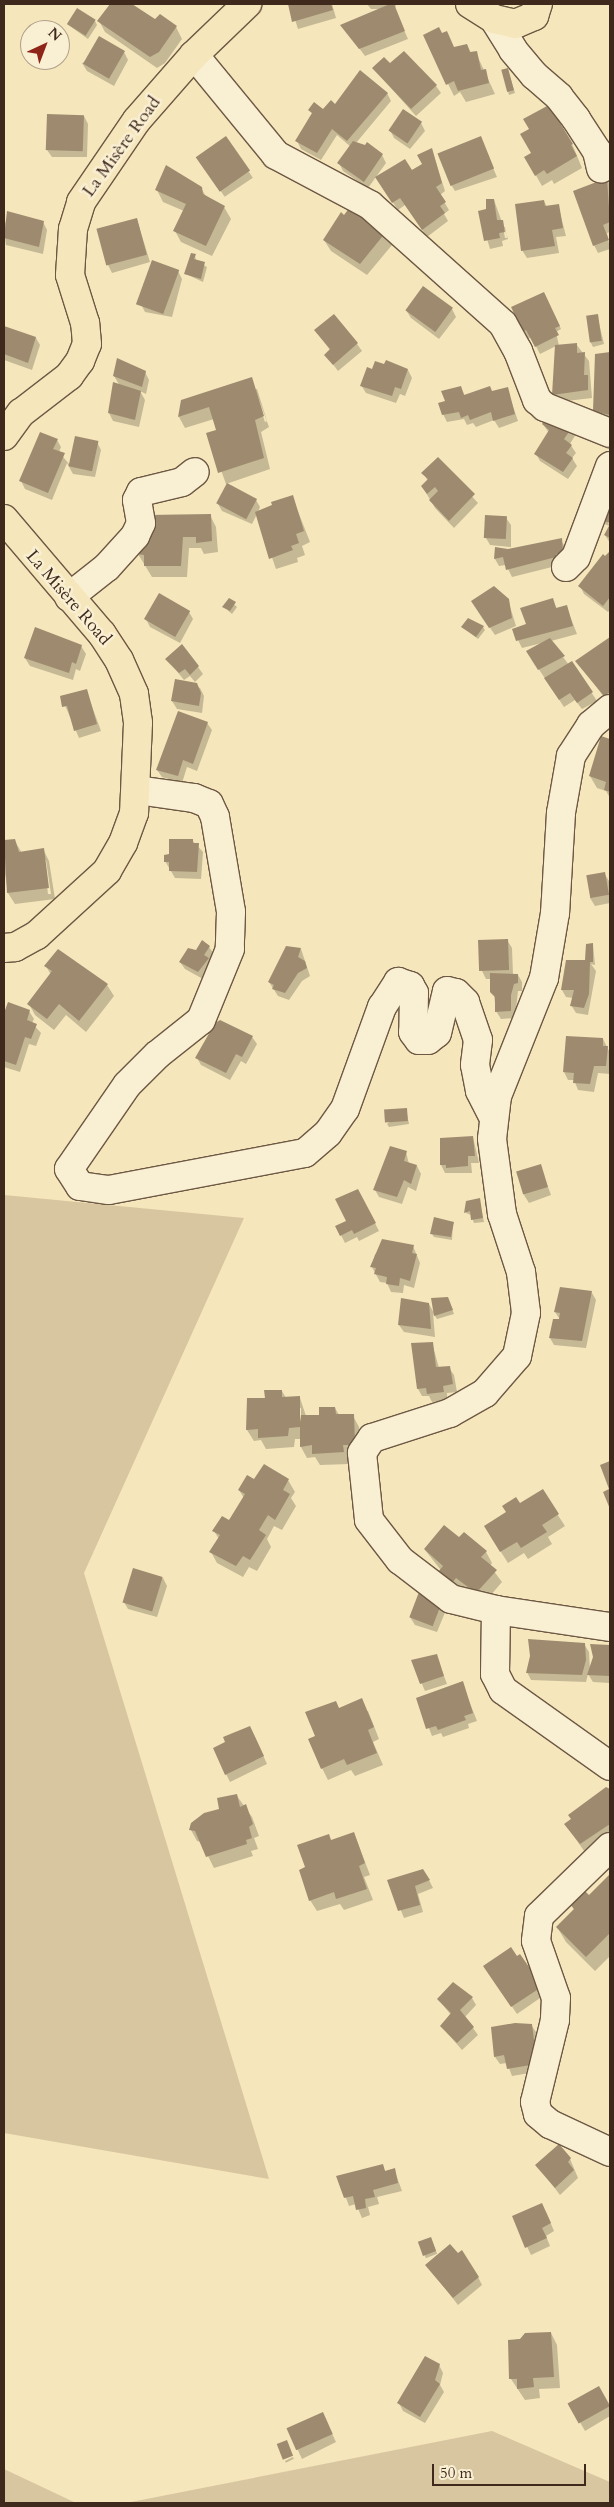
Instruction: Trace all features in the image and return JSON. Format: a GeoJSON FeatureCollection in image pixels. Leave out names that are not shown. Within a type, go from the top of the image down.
{"type":"FeatureCollection","features":[{"type":"Feature","properties":{"kind":"main road","name":"La Misère Road"},"geometry":{"type":"LineString","coordinates":[[4,436],[21,413],[69,376],[80,361],[87,344],[85,323],[70,275],[73,229],[81,202],[136,120],[194,55],[247,4]]}},
{"type":"Feature","properties":{"kind":"main road"},"geometry":{"type":"LineString","coordinates":[[470,4],[494,20],[515,24],[524,22],[534,16],[538,4]]}},
{"type":"Feature","properties":{"kind":"main road","name":"La Misère Road"},"geometry":{"type":"LineString","coordinates":[[4,519],[106,640],[119,660],[134,694],[138,723],[137,790],[134,813],[123,843],[107,872],[37,935],[15,947],[4,948]]}},
{"type":"Feature","properties":{"kind":"street"},"geometry":{"type":"LineString","coordinates":[[494,20],[512,50],[576,119],[597,151],[601,169]]}},
{"type":"Feature","properties":{"kind":"street"},"geometry":{"type":"LineString","coordinates":[[194,55],[276,155],[370,205],[503,324],[518,351],[537,400],[545,407],[610,433]]}},
{"type":"Feature","properties":{"kind":"street"},"geometry":{"type":"LineString","coordinates":[[566,566],[576,557],[610,466]]}},
{"type":"Feature","properties":{"kind":"street"},"geometry":{"type":"LineString","coordinates":[[69,597],[107,567],[135,536],[141,523],[136,500],[141,492],[182,482],[195,472]]}},
{"type":"Feature","properties":{"kind":"street"},"geometry":{"type":"LineString","coordinates":[[610,708],[591,725],[571,756],[561,813],[555,913],[544,978],[496,1096],[492,1139],[502,1214],[521,1272],[526,1313],[517,1356],[485,1393],[450,1413],[372,1438],[362,1452],[369,1520],[400,1560],[451,1598],[496,1610],[610,1627]]}},
{"type":"Feature","properties":{"kind":"street"},"geometry":{"type":"LineString","coordinates":[[137,790],[194,798],[209,804],[215,817],[231,912],[230,949],[202,1020],[157,1055],[128,1086],[69,1169],[80,1186],[109,1190],[305,1153],[328,1133],[345,1110],[382,1007],[398,982],[410,986],[414,993],[412,1032],[419,1040],[428,1040],[437,1033],[447,991],[456,993],[465,1002],[478,1040],[475,1066],[480,1091],[494,1118]]}},
{"type":"Feature","properties":{"kind":"street"},"geometry":{"type":"LineString","coordinates":[[496,1610],[495,1674],[503,1690],[610,1766]]}},
{"type":"Feature","properties":{"kind":"street"},"geometry":{"type":"LineString","coordinates":[[610,1848],[539,1916],[536,1941],[556,1998],[555,2020],[535,2102],[538,2114],[550,2124],[610,2152]]}},
{"type":"Feature","properties":{"kind":"shaded area"},"geometry":{"type":"Polygon","coordinates":[[[4,1195],[244,1218],[84,1573],[269,2179],[4,2133],[4,1195]]]}},
{"type":"Feature","properties":{"kind":"shaded area"},"geometry":{"type":"Polygon","coordinates":[[[492,2431],[610,2482],[610,2503],[126,2503],[492,2431]]]}},
{"type":"Feature","properties":{"kind":"shaded area"},"geometry":{"type":"Polygon","coordinates":[[[4,2469],[76,2503],[4,2503],[4,2469]]]}},
{"type":"Feature","properties":{"kind":"building"},"geometry":{"type":"Polygon","coordinates":[[[110,4],[132,4],[155,19],[160,14],[177,26],[159,52],[150,57],[97,21],[110,4]]]}},
{"type":"Feature","properties":{"kind":"building"},"geometry":{"type":"Polygon","coordinates":[[[288,4],[331,4],[333,10],[292,22],[288,4]]]}},
{"type":"Feature","properties":{"kind":"building"},"geometry":{"type":"Polygon","coordinates":[[[394,4],[405,31],[359,49],[340,25],[394,4]]]}},
{"type":"Feature","properties":{"kind":"building"},"geometry":{"type":"Polygon","coordinates":[[[77,8],[96,20],[86,36],[70,26],[70,20],[77,8]]]}},
{"type":"Feature","properties":{"kind":"building"},"geometry":{"type":"Polygon","coordinates":[[[439,27],[442,33],[447,31],[454,47],[467,44],[470,52],[477,51],[481,70],[486,69],[489,83],[458,91],[454,81],[446,85],[423,35],[439,27]]]}},
{"type":"Feature","properties":{"kind":"building"},"geometry":{"type":"Polygon","coordinates":[[[99,36],[125,51],[109,79],[83,64],[99,36]]]}},
{"type":"Feature","properties":{"kind":"building"},"geometry":{"type":"Polygon","coordinates":[[[404,51],[437,85],[411,109],[372,68],[384,57],[390,63],[404,51]]]}},
{"type":"Feature","properties":{"kind":"building"},"geometry":{"type":"Polygon","coordinates":[[[508,68],[514,90],[507,92],[501,70],[508,68]]]}},
{"type":"Feature","properties":{"kind":"building"},"geometry":{"type":"Polygon","coordinates":[[[360,70],[388,93],[347,141],[332,129],[317,153],[295,141],[312,113],[308,110],[314,102],[323,109],[331,100],[335,104],[360,70]]]}},
{"type":"Feature","properties":{"kind":"building"},"geometry":{"type":"Polygon","coordinates":[[[549,105],[573,144],[571,145],[577,156],[547,174],[544,170],[535,176],[524,157],[531,153],[520,134],[529,129],[523,119],[549,105]]]}},
{"type":"Feature","properties":{"kind":"building"},"geometry":{"type":"Polygon","coordinates":[[[403,109],[422,122],[408,143],[388,131],[403,109]]]}},
{"type":"Feature","properties":{"kind":"building"},"geometry":{"type":"Polygon","coordinates":[[[47,114],[84,115],[83,151],[46,150],[47,114]]]}},
{"type":"Feature","properties":{"kind":"building"},"geometry":{"type":"Polygon","coordinates":[[[226,136],[250,170],[220,192],[196,157],[226,136]]]}},
{"type":"Feature","properties":{"kind":"building"},"geometry":{"type":"Polygon","coordinates":[[[481,136],[494,168],[451,186],[437,154],[481,136]]]}},
{"type":"Feature","properties":{"kind":"building"},"geometry":{"type":"Polygon","coordinates":[[[353,141],[365,145],[367,142],[383,154],[364,182],[337,163],[353,141]]]}},
{"type":"Feature","properties":{"kind":"building"},"geometry":{"type":"Polygon","coordinates":[[[432,148],[442,183],[436,187],[446,202],[440,206],[445,213],[422,230],[400,198],[392,203],[375,177],[405,159],[412,170],[422,164],[417,155],[432,148]]]}},
{"type":"Feature","properties":{"kind":"building"},"geometry":{"type":"Polygon","coordinates":[[[166,165],[202,187],[203,194],[225,206],[206,246],[173,231],[186,204],[155,190],[166,165]]]}},
{"type":"Feature","properties":{"kind":"building"},"geometry":{"type":"Polygon","coordinates":[[[607,178],[610,222],[603,225],[609,240],[593,246],[573,191],[607,178]]]}},
{"type":"Feature","properties":{"kind":"building"},"geometry":{"type":"Polygon","coordinates":[[[486,199],[494,199],[497,220],[503,220],[505,232],[499,233],[500,238],[484,241],[478,211],[486,209],[486,199]]]}},
{"type":"Feature","properties":{"kind":"building"},"geometry":{"type":"Polygon","coordinates":[[[544,200],[545,206],[559,204],[563,228],[552,230],[555,246],[521,251],[515,204],[544,200]]]}},
{"type":"Feature","properties":{"kind":"building"},"geometry":{"type":"Polygon","coordinates":[[[350,207],[386,232],[360,264],[323,240],[341,212],[344,215],[350,207]]]}},
{"type":"Feature","properties":{"kind":"building"},"geometry":{"type":"Polygon","coordinates":[[[7,211],[44,221],[39,247],[4,238],[7,211]]]}},
{"type":"Feature","properties":{"kind":"building"},"geometry":{"type":"Polygon","coordinates":[[[137,218],[147,255],[106,266],[96,229],[137,218]]]}},
{"type":"Feature","properties":{"kind":"building"},"geometry":{"type":"Polygon","coordinates":[[[191,253],[196,254],[194,259],[205,262],[201,279],[184,274],[191,253]]]}},
{"type":"Feature","properties":{"kind":"building"},"geometry":{"type":"Polygon","coordinates":[[[152,260],[179,270],[163,314],[136,304],[152,260]]]}},
{"type":"Feature","properties":{"kind":"building"},"geometry":{"type":"Polygon","coordinates":[[[423,286],[453,308],[435,332],[405,310],[423,286]]]}},
{"type":"Feature","properties":{"kind":"building"},"geometry":{"type":"Polygon","coordinates":[[[544,292],[560,326],[555,328],[559,335],[535,347],[526,330],[523,332],[511,307],[544,292]]]}},
{"type":"Feature","properties":{"kind":"building"},"geometry":{"type":"Polygon","coordinates":[[[334,314],[358,343],[333,365],[324,355],[330,349],[314,330],[334,314]]]}},
{"type":"Feature","properties":{"kind":"building"},"geometry":{"type":"Polygon","coordinates":[[[598,314],[602,341],[590,342],[586,316],[598,314]]]}},
{"type":"Feature","properties":{"kind":"building"},"geometry":{"type":"Polygon","coordinates":[[[4,326],[36,337],[28,363],[4,354],[4,326]]]}},
{"type":"Feature","properties":{"kind":"building"},"geometry":{"type":"Polygon","coordinates":[[[577,343],[577,353],[585,352],[584,375],[588,375],[588,390],[552,395],[555,345],[577,343]]]}},
{"type":"Feature","properties":{"kind":"building"},"geometry":{"type":"Polygon","coordinates":[[[610,352],[610,415],[593,411],[595,354],[610,352]]]}},
{"type":"Feature","properties":{"kind":"building"},"geometry":{"type":"Polygon","coordinates":[[[117,358],[146,371],[142,387],[113,376],[117,358]]]}},
{"type":"Feature","properties":{"kind":"building"},"geometry":{"type":"Polygon","coordinates":[[[386,360],[408,369],[401,389],[395,387],[392,396],[360,386],[367,367],[372,369],[375,361],[384,364],[386,360]]]}},
{"type":"Feature","properties":{"kind":"building"},"geometry":{"type":"Polygon","coordinates":[[[252,377],[264,416],[255,420],[264,458],[218,473],[206,433],[216,430],[209,407],[178,417],[181,400],[252,377]]]}},
{"type":"Feature","properties":{"kind":"building"},"geometry":{"type":"Polygon","coordinates":[[[113,382],[141,391],[135,420],[108,413],[113,382]]]}},
{"type":"Feature","properties":{"kind":"building"},"geometry":{"type":"Polygon","coordinates":[[[461,386],[464,395],[490,386],[492,391],[508,387],[515,414],[493,421],[491,412],[470,420],[468,415],[461,418],[459,412],[442,415],[438,403],[445,401],[441,391],[461,386]]]}},
{"type":"Feature","properties":{"kind":"building"},"geometry":{"type":"Polygon","coordinates":[[[549,412],[573,426],[564,439],[572,445],[566,453],[573,458],[563,472],[534,454],[549,430],[542,424],[549,412]]]}},
{"type":"Feature","properties":{"kind":"building"},"geometry":{"type":"Polygon","coordinates":[[[40,432],[58,439],[53,449],[65,453],[48,493],[19,481],[40,432]]]}},
{"type":"Feature","properties":{"kind":"building"},"geometry":{"type":"Polygon","coordinates":[[[75,436],[98,441],[92,471],[69,466],[75,436]]]}},
{"type":"Feature","properties":{"kind":"building"},"geometry":{"type":"Polygon","coordinates":[[[438,457],[475,494],[449,521],[429,500],[438,491],[435,487],[427,494],[421,486],[428,479],[421,473],[438,457]]]}},
{"type":"Feature","properties":{"kind":"building"},"geometry":{"type":"Polygon","coordinates":[[[227,483],[257,499],[246,519],[216,503],[227,483]]]}},
{"type":"Feature","properties":{"kind":"building"},"geometry":{"type":"Polygon","coordinates":[[[293,495],[304,531],[296,534],[299,543],[291,546],[293,550],[269,559],[255,512],[272,505],[271,502],[293,495]]]}},
{"type":"Feature","properties":{"kind":"building"},"geometry":{"type":"Polygon","coordinates":[[[601,506],[610,508],[610,523],[595,518],[601,506]]]}},
{"type":"Feature","properties":{"kind":"building"},"geometry":{"type":"Polygon","coordinates":[[[211,514],[212,541],[196,543],[196,537],[183,537],[181,566],[144,566],[144,555],[137,554],[147,515],[211,514]]]}},
{"type":"Feature","properties":{"kind":"building"},"geometry":{"type":"Polygon","coordinates":[[[485,515],[507,516],[506,539],[484,538],[485,515]]]}},
{"type":"Feature","properties":{"kind":"building"},"geometry":{"type":"Polygon","coordinates":[[[610,526],[610,538],[604,535],[610,526]]]}},
{"type":"Feature","properties":{"kind":"building"},"geometry":{"type":"Polygon","coordinates":[[[562,538],[563,553],[556,554],[556,557],[506,570],[503,557],[494,559],[495,547],[508,549],[562,538]]]}},
{"type":"Feature","properties":{"kind":"building"},"geometry":{"type":"Polygon","coordinates":[[[610,551],[610,597],[603,606],[578,586],[603,554],[605,556],[610,551]]]}},
{"type":"Feature","properties":{"kind":"building"},"geometry":{"type":"Polygon","coordinates":[[[494,586],[509,599],[512,618],[489,628],[471,601],[494,586]]]}},
{"type":"Feature","properties":{"kind":"building"},"geometry":{"type":"Polygon","coordinates":[[[159,593],[190,611],[175,637],[144,619],[159,593]]]}},
{"type":"Feature","properties":{"kind":"building"},"geometry":{"type":"Polygon","coordinates":[[[229,598],[236,602],[230,611],[222,607],[229,598]]]}},
{"type":"Feature","properties":{"kind":"building"},"geometry":{"type":"Polygon","coordinates":[[[553,598],[556,608],[567,605],[573,626],[516,641],[512,629],[526,624],[520,608],[553,598]]]}},
{"type":"Feature","properties":{"kind":"building"},"geometry":{"type":"Polygon","coordinates":[[[468,618],[484,626],[476,637],[461,627],[468,618]]]}},
{"type":"Feature","properties":{"kind":"building"},"geometry":{"type":"Polygon","coordinates":[[[35,627],[82,645],[76,664],[72,662],[69,673],[24,658],[35,627]]]}},
{"type":"Feature","properties":{"kind":"building"},"geometry":{"type":"Polygon","coordinates":[[[610,637],[610,692],[604,696],[575,661],[610,637]]]}},
{"type":"Feature","properties":{"kind":"building"},"geometry":{"type":"Polygon","coordinates":[[[550,638],[565,656],[538,670],[526,651],[550,638]]]}},
{"type":"Feature","properties":{"kind":"building"},"geometry":{"type":"Polygon","coordinates":[[[182,644],[199,666],[190,675],[185,669],[179,673],[165,659],[182,644]]]}},
{"type":"Feature","properties":{"kind":"building"},"geometry":{"type":"Polygon","coordinates":[[[572,661],[593,692],[577,703],[570,693],[559,700],[544,678],[572,661]]]}},
{"type":"Feature","properties":{"kind":"building"},"geometry":{"type":"Polygon","coordinates":[[[175,679],[197,683],[201,693],[199,706],[171,701],[175,679]]]}},
{"type":"Feature","properties":{"kind":"building"},"geometry":{"type":"Polygon","coordinates":[[[87,689],[97,724],[74,731],[67,706],[62,707],[60,696],[87,689]]]}},
{"type":"Feature","properties":{"kind":"building"},"geometry":{"type":"Polygon","coordinates":[[[178,711],[208,722],[193,764],[183,760],[178,776],[156,770],[178,711]]]}},
{"type":"Feature","properties":{"kind":"building"},"geometry":{"type":"Polygon","coordinates":[[[601,736],[610,739],[610,792],[604,790],[606,782],[589,776],[601,736]]]}},
{"type":"Feature","properties":{"kind":"building"},"geometry":{"type":"Polygon","coordinates":[[[15,839],[19,852],[44,848],[49,888],[7,893],[4,840],[15,839]]]}},
{"type":"Feature","properties":{"kind":"building"},"geometry":{"type":"Polygon","coordinates":[[[169,839],[193,839],[193,843],[199,843],[197,872],[169,871],[169,862],[164,862],[164,855],[169,854],[169,839]]]}},
{"type":"Feature","properties":{"kind":"building"},"geometry":{"type":"Polygon","coordinates":[[[605,872],[609,895],[590,898],[586,875],[605,872]]]}},
{"type":"Feature","properties":{"kind":"building"},"geometry":{"type":"Polygon","coordinates":[[[508,939],[509,970],[479,971],[478,940],[508,939]]]}},
{"type":"Feature","properties":{"kind":"building"},"geometry":{"type":"Polygon","coordinates":[[[202,940],[210,946],[204,955],[209,958],[198,972],[179,962],[188,948],[196,950],[202,940]]]}},
{"type":"Feature","properties":{"kind":"building"},"geometry":{"type":"Polygon","coordinates":[[[593,943],[593,962],[590,962],[589,994],[584,1008],[570,1006],[574,990],[561,990],[566,960],[585,960],[586,944],[593,943]]]}},
{"type":"Feature","properties":{"kind":"building"},"geometry":{"type":"Polygon","coordinates":[[[286,946],[301,948],[298,957],[305,961],[307,968],[298,973],[285,993],[272,989],[274,985],[268,982],[286,946]]]}},
{"type":"Feature","properties":{"kind":"building"},"geometry":{"type":"Polygon","coordinates":[[[58,949],[108,984],[79,1021],[59,1004],[47,1019],[27,1004],[52,971],[44,966],[58,949]]]}},
{"type":"Feature","properties":{"kind":"building"},"geometry":{"type":"Polygon","coordinates":[[[490,973],[518,974],[518,983],[514,984],[511,995],[511,1011],[495,1012],[495,997],[490,992],[490,973]]]}},
{"type":"Feature","properties":{"kind":"building"},"geometry":{"type":"Polygon","coordinates":[[[8,1002],[30,1010],[27,1020],[37,1024],[31,1039],[25,1037],[16,1065],[4,1061],[4,1013],[8,1002]]]}},
{"type":"Feature","properties":{"kind":"building"},"geometry":{"type":"Polygon","coordinates":[[[220,1020],[253,1036],[242,1057],[236,1054],[226,1073],[195,1058],[215,1023],[220,1020]]]}},
{"type":"Feature","properties":{"kind":"building"},"geometry":{"type":"Polygon","coordinates":[[[566,1036],[603,1038],[603,1046],[608,1046],[606,1066],[594,1066],[590,1084],[573,1083],[574,1073],[563,1072],[566,1036]]]}},
{"type":"Feature","properties":{"kind":"building"},"geometry":{"type":"Polygon","coordinates":[[[407,1108],[408,1121],[385,1123],[384,1110],[407,1108]]]}},
{"type":"Feature","properties":{"kind":"building"},"geometry":{"type":"Polygon","coordinates":[[[473,1136],[475,1156],[468,1156],[468,1166],[446,1168],[446,1165],[440,1165],[440,1138],[473,1136]]]}},
{"type":"Feature","properties":{"kind":"building"},"geometry":{"type":"Polygon","coordinates":[[[390,1146],[407,1151],[404,1161],[417,1165],[411,1184],[404,1180],[397,1197],[373,1190],[390,1146]]]}},
{"type":"Feature","properties":{"kind":"building"},"geometry":{"type":"Polygon","coordinates":[[[541,1164],[548,1187],[523,1195],[516,1172],[541,1164]]]}},
{"type":"Feature","properties":{"kind":"building"},"geometry":{"type":"Polygon","coordinates":[[[358,1189],[376,1223],[354,1234],[352,1230],[340,1236],[335,1226],[346,1221],[335,1199],[358,1189]]]}},
{"type":"Feature","properties":{"kind":"building"},"geometry":{"type":"Polygon","coordinates":[[[480,1198],[483,1218],[471,1220],[470,1211],[464,1213],[466,1201],[480,1198]]]}},
{"type":"Feature","properties":{"kind":"building"},"geometry":{"type":"Polygon","coordinates":[[[434,1217],[454,1222],[451,1237],[430,1234],[434,1217]]]}},
{"type":"Feature","properties":{"kind":"building"},"geometry":{"type":"Polygon","coordinates":[[[382,1239],[414,1245],[412,1253],[417,1254],[410,1281],[400,1278],[399,1286],[386,1284],[387,1277],[374,1274],[376,1268],[370,1267],[382,1239]]]}},
{"type":"Feature","properties":{"kind":"building"},"geometry":{"type":"Polygon","coordinates":[[[560,1287],[592,1291],[582,1341],[549,1338],[553,1319],[559,1319],[560,1313],[554,1312],[560,1287]]]}},
{"type":"Feature","properties":{"kind":"building"},"geometry":{"type":"Polygon","coordinates":[[[448,1297],[453,1310],[434,1316],[431,1298],[448,1297]]]}},
{"type":"Feature","properties":{"kind":"building"},"geometry":{"type":"Polygon","coordinates":[[[401,1298],[429,1303],[431,1329],[398,1325],[401,1298]]]}},
{"type":"Feature","properties":{"kind":"building"},"geometry":{"type":"Polygon","coordinates":[[[433,1342],[436,1367],[450,1366],[453,1384],[443,1386],[444,1392],[427,1394],[426,1388],[417,1389],[411,1343],[433,1342]]]}},
{"type":"Feature","properties":{"kind":"building"},"geometry":{"type":"Polygon","coordinates":[[[264,1390],[282,1390],[282,1397],[300,1396],[300,1422],[301,1415],[319,1415],[319,1407],[335,1407],[336,1414],[354,1414],[355,1445],[343,1445],[344,1452],[312,1454],[312,1445],[300,1447],[300,1427],[289,1428],[288,1436],[258,1438],[258,1429],[246,1430],[247,1398],[265,1398],[264,1390]]]}},
{"type":"Feature","properties":{"kind":"building"},"geometry":{"type":"Polygon","coordinates":[[[610,1461],[610,1509],[603,1492],[609,1489],[600,1465],[610,1461]]]}},
{"type":"Feature","properties":{"kind":"building"},"geometry":{"type":"Polygon","coordinates":[[[264,1464],[289,1479],[283,1490],[290,1494],[275,1520],[268,1515],[259,1530],[266,1535],[250,1560],[243,1556],[236,1566],[209,1552],[220,1535],[212,1531],[222,1516],[229,1520],[245,1494],[238,1490],[247,1475],[254,1479],[264,1464]]]}},
{"type":"Feature","properties":{"kind":"building"},"geometry":{"type":"Polygon","coordinates":[[[543,1489],[559,1514],[542,1525],[547,1532],[521,1548],[517,1542],[500,1552],[484,1526],[506,1512],[502,1506],[516,1497],[520,1503],[543,1489]]]}},
{"type":"Feature","properties":{"kind":"building"},"geometry":{"type":"Polygon","coordinates":[[[444,1525],[459,1537],[464,1532],[487,1551],[481,1557],[497,1570],[476,1593],[456,1578],[452,1583],[438,1572],[443,1566],[424,1549],[444,1525]]]}},
{"type":"Feature","properties":{"kind":"building"},"geometry":{"type":"Polygon","coordinates":[[[133,1568],[163,1577],[152,1611],[122,1602],[133,1568]]]}},
{"type":"Feature","properties":{"kind":"building"},"geometry":{"type":"Polygon","coordinates":[[[419,1592],[442,1601],[433,1626],[409,1617],[419,1592]]]}},
{"type":"Feature","properties":{"kind":"building"},"geometry":{"type":"Polygon","coordinates":[[[528,1639],[585,1643],[586,1660],[582,1675],[526,1673],[530,1656],[528,1639]]]}},
{"type":"Feature","properties":{"kind":"building"},"geometry":{"type":"Polygon","coordinates":[[[590,1644],[610,1645],[610,1676],[587,1675],[593,1657],[590,1644]]]}},
{"type":"Feature","properties":{"kind":"building"},"geometry":{"type":"Polygon","coordinates":[[[437,1654],[444,1676],[420,1684],[411,1660],[437,1654]]]}},
{"type":"Feature","properties":{"kind":"building"},"geometry":{"type":"Polygon","coordinates":[[[463,1681],[473,1713],[464,1716],[466,1720],[438,1730],[436,1726],[426,1729],[416,1698],[463,1681]]]}},
{"type":"Feature","properties":{"kind":"building"},"geometry":{"type":"Polygon","coordinates":[[[362,1698],[374,1727],[368,1730],[377,1753],[347,1765],[344,1759],[321,1769],[308,1739],[315,1736],[305,1712],[336,1701],[339,1708],[362,1698]]]}},
{"type":"Feature","properties":{"kind":"building"},"geometry":{"type":"Polygon","coordinates":[[[250,1726],[264,1756],[225,1775],[213,1748],[225,1742],[223,1737],[250,1726]]]}},
{"type":"Feature","properties":{"kind":"building"},"geometry":{"type":"Polygon","coordinates":[[[606,1787],[610,1789],[610,1824],[580,1844],[564,1824],[571,1819],[568,1815],[606,1787]]]}},
{"type":"Feature","properties":{"kind":"building"},"geometry":{"type":"Polygon","coordinates":[[[237,1794],[240,1807],[246,1804],[253,1824],[249,1827],[252,1838],[246,1840],[247,1844],[206,1857],[195,1831],[189,1830],[191,1823],[204,1813],[219,1809],[217,1798],[237,1794]]]}},
{"type":"Feature","properties":{"kind":"building"},"geometry":{"type":"Polygon","coordinates":[[[354,1832],[365,1863],[359,1866],[367,1889],[336,1899],[334,1892],[309,1901],[299,1870],[305,1867],[297,1845],[329,1834],[331,1840],[354,1832]]]}},
{"type":"Feature","properties":{"kind":"building"},"geometry":{"type":"Polygon","coordinates":[[[423,1869],[430,1880],[415,1886],[420,1905],[398,1911],[387,1880],[423,1869]]]}},
{"type":"Feature","properties":{"kind":"building"},"geometry":{"type":"Polygon","coordinates":[[[610,1874],[610,1933],[586,1957],[556,1927],[574,1909],[569,1903],[583,1889],[589,1895],[610,1874]]]}},
{"type":"Feature","properties":{"kind":"building"},"geometry":{"type":"Polygon","coordinates":[[[511,1947],[517,1956],[520,1954],[536,1977],[533,1979],[540,1988],[511,2007],[483,1966],[511,1947]]]}},
{"type":"Feature","properties":{"kind":"building"},"geometry":{"type":"Polygon","coordinates":[[[453,1982],[473,1997],[460,2010],[474,2027],[457,2043],[440,2026],[451,2013],[437,1999],[453,1982]]]}},
{"type":"Feature","properties":{"kind":"building"},"geometry":{"type":"Polygon","coordinates":[[[515,2023],[532,2024],[537,2064],[507,2069],[504,2055],[494,2057],[491,2027],[515,2023]]]}},
{"type":"Feature","properties":{"kind":"building"},"geometry":{"type":"Polygon","coordinates":[[[559,2144],[571,2158],[568,2162],[574,2170],[555,2188],[535,2165],[559,2144]]]}},
{"type":"Feature","properties":{"kind":"building"},"geometry":{"type":"Polygon","coordinates":[[[383,2164],[385,2171],[395,2168],[398,2183],[373,2190],[375,2197],[365,2199],[366,2208],[356,2210],[353,2196],[344,2198],[336,2176],[383,2164]]]}},
{"type":"Feature","properties":{"kind":"building"},"geometry":{"type":"Polygon","coordinates":[[[542,2203],[551,2223],[542,2228],[547,2238],[525,2248],[512,2216],[542,2203]]]}},
{"type":"Feature","properties":{"kind":"building"},"geometry":{"type":"Polygon","coordinates":[[[431,2237],[436,2251],[423,2256],[418,2242],[431,2237]]]}},
{"type":"Feature","properties":{"kind":"building"},"geometry":{"type":"Polygon","coordinates":[[[450,2244],[458,2253],[462,2250],[479,2277],[453,2298],[425,2265],[450,2244]]]}},
{"type":"Feature","properties":{"kind":"building"},"geometry":{"type":"Polygon","coordinates":[[[551,2332],[554,2377],[533,2378],[534,2387],[517,2389],[517,2379],[509,2379],[508,2340],[520,2339],[525,2333],[551,2332]]]}},
{"type":"Feature","properties":{"kind":"building"},"geometry":{"type":"Polygon","coordinates":[[[425,2356],[440,2364],[435,2380],[440,2384],[420,2417],[397,2403],[425,2356]]]}},
{"type":"Feature","properties":{"kind":"building"},"geometry":{"type":"Polygon","coordinates":[[[599,2386],[610,2406],[579,2424],[568,2403],[599,2386]]]}},
{"type":"Feature","properties":{"kind":"building"},"geometry":{"type":"Polygon","coordinates":[[[323,2412],[333,2434],[296,2450],[286,2428],[323,2412]]]}},
{"type":"Feature","properties":{"kind":"building"},"geometry":{"type":"Polygon","coordinates":[[[287,2440],[293,2456],[283,2460],[277,2444],[287,2440]]]}}]}
